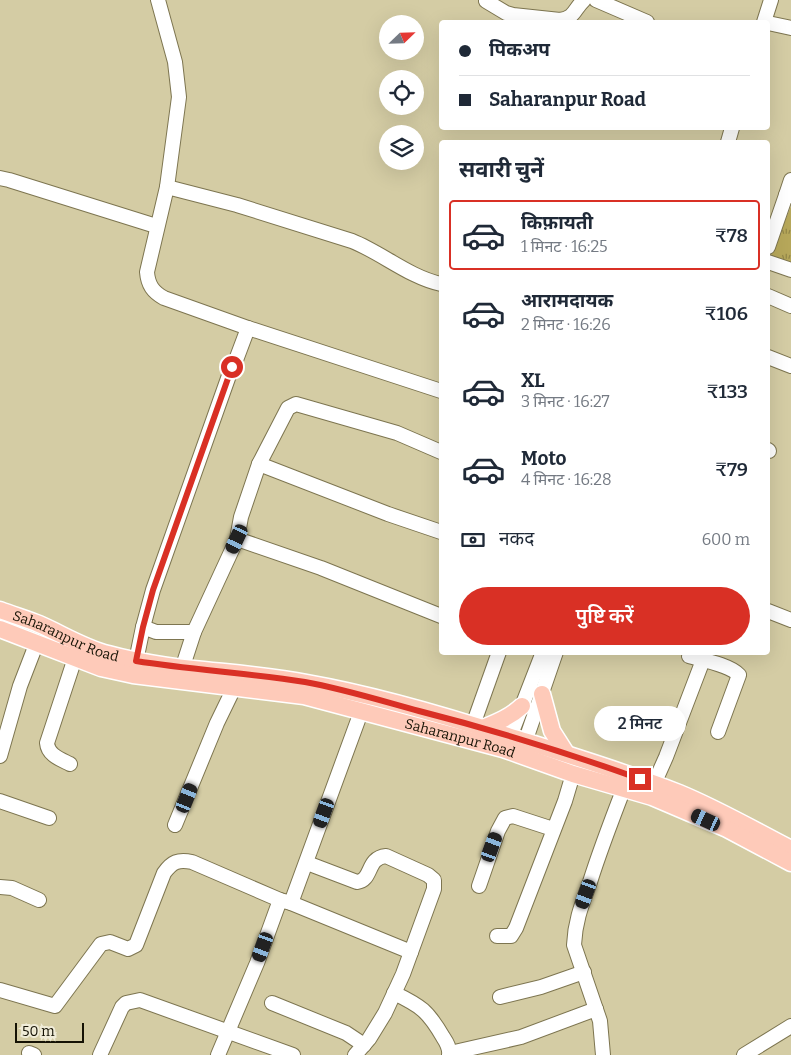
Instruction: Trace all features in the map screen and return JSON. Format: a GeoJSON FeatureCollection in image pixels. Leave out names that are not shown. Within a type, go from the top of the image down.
{"type":"FeatureCollection","features":[{"type":"Feature","properties":{"kind":"main road","name":"Saharanpur Road"},"geometry":{"type":"LineString","coordinates":[[0,610],[39,624],[106,654],[136,661],[305,689],[365,696],[478,726],[507,743]]}},
{"type":"Feature","properties":{"kind":"main road","name":"Saharanpur Road"},"geometry":{"type":"LineString","coordinates":[[0,629],[101,668],[133,675],[234,688],[305,689],[361,712],[524,748],[566,753],[654,784],[724,813],[791,849]]}},
{"type":"Feature","properties":{"kind":"main road"},"geometry":{"type":"LineString","coordinates":[[542,694],[552,731],[566,753]]}},
{"type":"Feature","properties":{"kind":"main road"},"geometry":{"type":"LineString","coordinates":[[478,726],[500,722],[511,716],[522,706]]}},
{"type":"Feature","properties":{"kind":"main road","name":"Saharanpur Road"},"geometry":{"type":"LineString","coordinates":[[524,748],[573,774],[624,788],[676,806],[728,830],[791,863]]}},
{"type":"Feature","properties":{"kind":"street"},"geometry":{"type":"LineString","coordinates":[[158,0],[169,38],[178,84],[176,125],[167,186],[156,226],[147,272],[155,294],[248,328],[439,390]]}},
{"type":"Feature","properties":{"kind":"street"},"geometry":{"type":"LineString","coordinates":[[486,1],[513,15],[560,20],[567,19],[573,15],[584,0]]}},
{"type":"Feature","properties":{"kind":"street"},"geometry":{"type":"LineString","coordinates":[[596,0],[642,20]]}},
{"type":"Feature","properties":{"kind":"street"},"geometry":{"type":"LineString","coordinates":[[766,20],[771,0]]}},
{"type":"Feature","properties":{"kind":"street"},"geometry":{"type":"LineString","coordinates":[[770,23],[791,28]]}},
{"type":"Feature","properties":{"kind":"street"},"geometry":{"type":"LineString","coordinates":[[0,178],[156,226]]}},
{"type":"Feature","properties":{"kind":"street"},"geometry":{"type":"LineString","coordinates":[[770,242],[789,195],[791,180]]}},
{"type":"Feature","properties":{"kind":"street"},"geometry":{"type":"LineString","coordinates":[[167,186],[352,240],[407,270],[439,283]]}},
{"type":"Feature","properties":{"kind":"street"},"geometry":{"type":"LineString","coordinates":[[770,263],[791,270]]}},
{"type":"Feature","properties":{"kind":"street"},"geometry":{"type":"LineString","coordinates":[[770,297],[791,306]]}},
{"type":"Feature","properties":{"kind":"street"},"geometry":{"type":"LineString","coordinates":[[136,661],[153,590],[194,470],[248,328]]}},
{"type":"Feature","properties":{"kind":"street"},"geometry":{"type":"LineString","coordinates":[[770,358],[791,366]]}},
{"type":"Feature","properties":{"kind":"street"},"geometry":{"type":"LineString","coordinates":[[182,668],[194,632],[237,539],[241,517],[259,464],[288,408],[296,404],[397,433],[439,451]]}},
{"type":"Feature","properties":{"kind":"street"},"geometry":{"type":"LineString","coordinates":[[259,464],[388,514],[439,531]]}},
{"type":"Feature","properties":{"kind":"street"},"geometry":{"type":"LineString","coordinates":[[237,539],[321,568],[439,615]]}},
{"type":"Feature","properties":{"kind":"street"},"geometry":{"type":"LineString","coordinates":[[770,612],[791,620]]}},
{"type":"Feature","properties":{"kind":"street"},"geometry":{"type":"LineString","coordinates":[[143,627],[156,632],[194,632]]}},
{"type":"Feature","properties":{"kind":"street"},"geometry":{"type":"LineString","coordinates":[[0,756],[20,686],[37,642]]}},
{"type":"Feature","properties":{"kind":"street"},"geometry":{"type":"LineString","coordinates":[[478,726],[498,655]]}},
{"type":"Feature","properties":{"kind":"street"},"geometry":{"type":"LineString","coordinates":[[507,743],[542,655]]}},
{"type":"Feature","properties":{"kind":"street"},"geometry":{"type":"LineString","coordinates":[[524,748],[555,655]]}},
{"type":"Feature","properties":{"kind":"street"},"geometry":{"type":"LineString","coordinates":[[689,656],[725,667],[738,675],[718,732]]}},
{"type":"Feature","properties":{"kind":"street"},"geometry":{"type":"LineString","coordinates":[[70,764],[53,754],[47,747],[47,743],[75,658]]}},
{"type":"Feature","properties":{"kind":"street"},"geometry":{"type":"LineString","coordinates":[[654,784],[704,660]]}},
{"type":"Feature","properties":{"kind":"street"},"geometry":{"type":"LineString","coordinates":[[175,826],[217,723],[234,688]]}},
{"type":"Feature","properties":{"kind":"street"},"geometry":{"type":"LineString","coordinates":[[218,1055],[257,963],[285,902],[306,863],[361,712]]}},
{"type":"Feature","properties":{"kind":"street"},"geometry":{"type":"LineString","coordinates":[[497,936],[507,937],[514,933],[565,801],[573,774]]}},
{"type":"Feature","properties":{"kind":"street"},"geometry":{"type":"LineString","coordinates":[[603,1055],[600,1021],[574,945],[576,919],[624,788]]}},
{"type":"Feature","properties":{"kind":"street"},"geometry":{"type":"LineString","coordinates":[[0,801],[49,818]]}},
{"type":"Feature","properties":{"kind":"street"},"geometry":{"type":"LineString","coordinates":[[479,886],[498,831],[505,818],[514,816],[553,829]]}},
{"type":"Feature","properties":{"kind":"street"},"geometry":{"type":"LineString","coordinates":[[272,1003],[346,1033],[360,1050],[380,1023],[394,993],[434,889],[434,880],[386,856],[373,861],[362,882],[357,882],[306,863]]}},
{"type":"Feature","properties":{"kind":"street"},"geometry":{"type":"LineString","coordinates":[[0,990],[55,1006],[101,944],[110,942],[128,948],[136,944],[164,873],[170,865],[177,861],[192,862],[285,902],[411,952]]}},
{"type":"Feature","properties":{"kind":"street"},"geometry":{"type":"LineString","coordinates":[[0,887],[12,888],[38,900]]}},
{"type":"Feature","properties":{"kind":"street"},"geometry":{"type":"LineString","coordinates":[[500,997],[541,987],[584,972]]}},
{"type":"Feature","properties":{"kind":"street"},"geometry":{"type":"LineString","coordinates":[[394,993],[424,1010],[445,1039],[450,1054],[521,1037],[596,1009]]}},
{"type":"Feature","properties":{"kind":"street"},"geometry":{"type":"LineString","coordinates":[[100,1055],[122,1007],[126,1003],[140,1000],[293,1055]]}},
{"type":"Feature","properties":{"kind":"street"},"geometry":{"type":"LineString","coordinates":[[744,1055],[791,1026]]}},
{"type":"Feature","properties":{"kind":"green space"},"geometry":{"type":"Polygon","coordinates":[[[791,206],[791,264],[770,258],[791,206]]]}},
{"type":"Feature","properties":{"kind":"route"},"geometry":{"type":"LineString","coordinates":[[232,367],[153,590],[136,661],[306,682],[473,725],[577,756],[640,779]]}}]}
